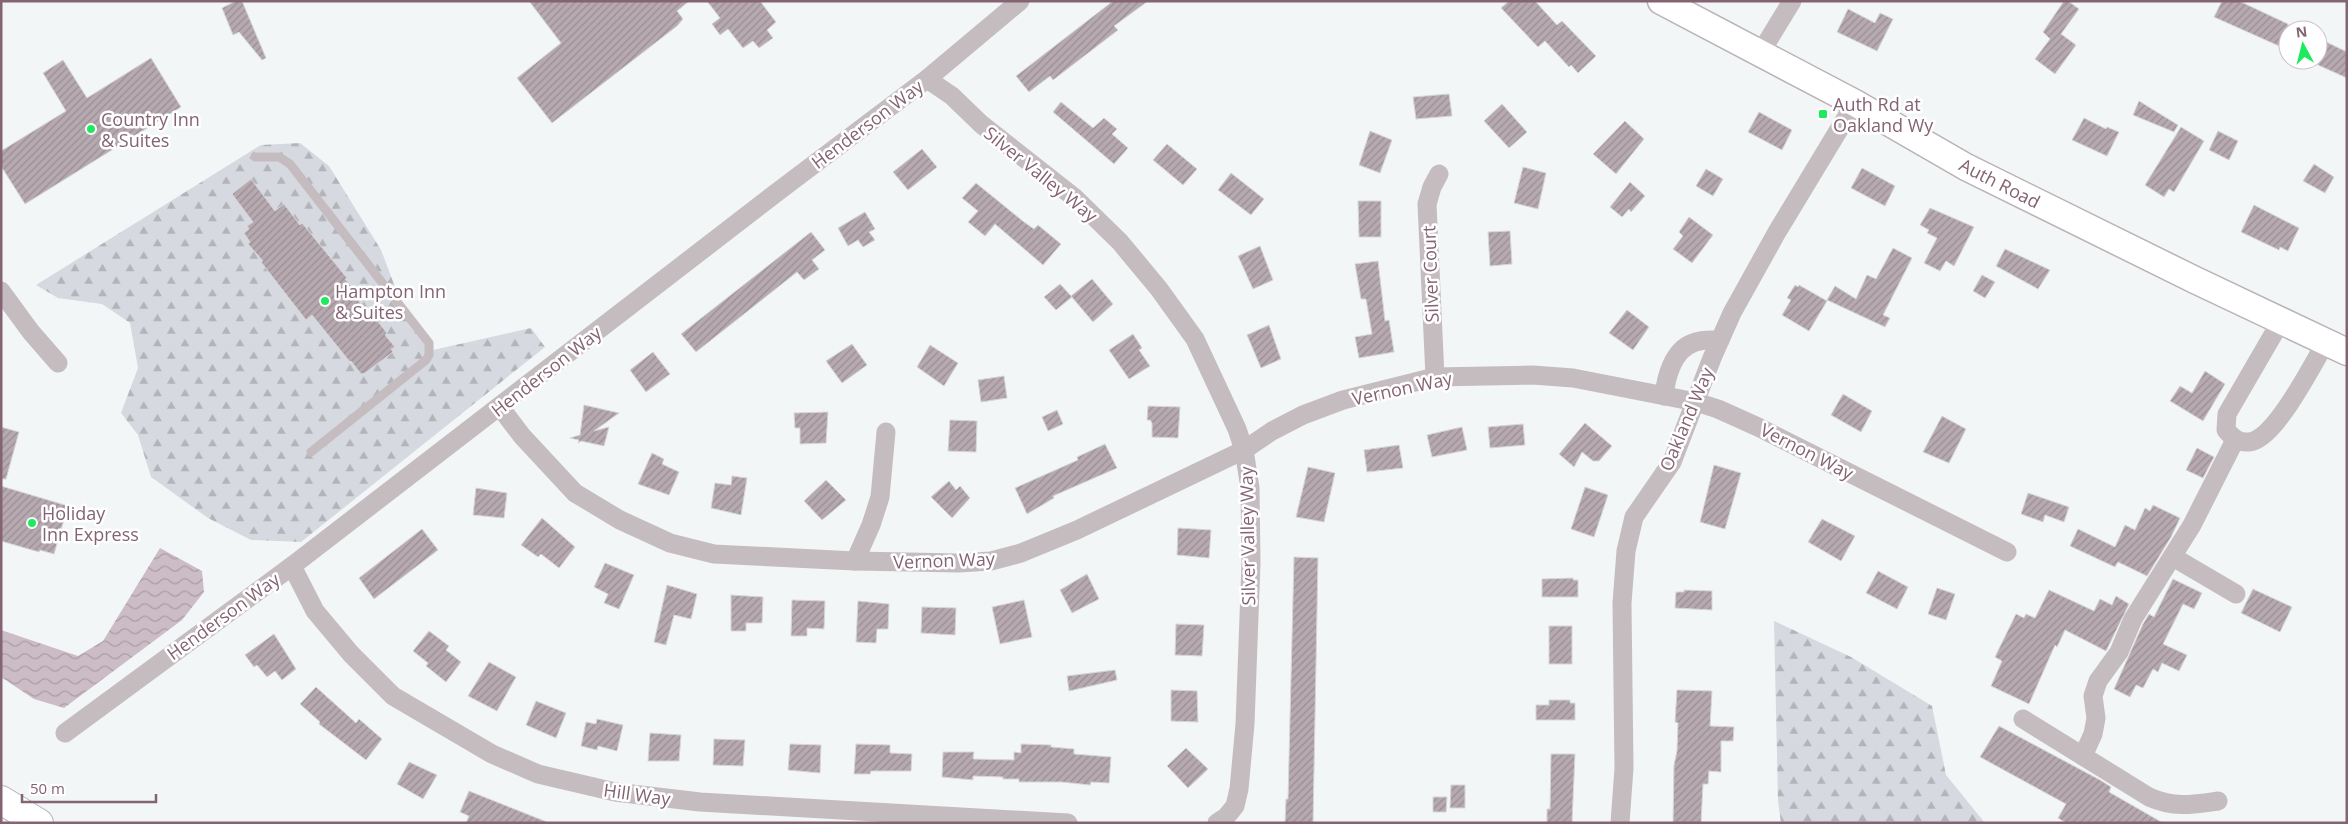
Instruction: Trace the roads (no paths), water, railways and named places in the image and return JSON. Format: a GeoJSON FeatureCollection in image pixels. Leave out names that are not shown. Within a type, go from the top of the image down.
{"type":"FeatureCollection","features":[{"type":"Feature","properties":{"kind":"highway"},"geometry":{"type":"LineString","coordinates":[[1,800],[39,823]]}},
{"type":"Feature","properties":{"kind":"main road","name":"Auth Road"},"geometry":{"type":"LineString","coordinates":[[1660,1],[1761,52],[1855,103],[1966,167],[2336,347]]}},
{"type":"Feature","properties":{"kind":"street","name":"Henderson Way"},"geometry":{"type":"LineString","coordinates":[[66,733],[292,566],[500,407],[776,192],[927,79],[1020,1]]}},
{"type":"Feature","properties":{"kind":"street"},"geometry":{"type":"LineString","coordinates":[[1761,52],[1792,1]]}},
{"type":"Feature","properties":{"kind":"street","name":"Silver Valley Way"},"geometry":{"type":"LineString","coordinates":[[927,79],[952,96],[980,124],[1075,198],[1120,242],[1160,290],[1195,339],[1219,387],[1244,450],[1250,488],[1251,563],[1245,724],[1239,789],[1235,806],[1226,817],[1217,823]]}},
{"type":"Feature","properties":{"kind":"street","name":"Oakland Way"},"geometry":{"type":"LineString","coordinates":[[1620,823],[1624,768],[1622,603],[1626,551],[1634,517],[1672,462],[1732,313],[1777,232],[1855,103]]}},
{"type":"Feature","properties":{"kind":"street","name":"Silver Court"},"geometry":{"type":"LineString","coordinates":[[1435,377],[1427,204],[1432,186],[1439,174]]}},
{"type":"Feature","properties":{"kind":"street"},"geometry":{"type":"LineString","coordinates":[[1,291],[31,332],[58,363]]}},
{"type":"Feature","properties":{"kind":"street"},"geometry":{"type":"LineString","coordinates":[[2281,321],[2227,414],[2226,430],[2235,440],[2248,442],[2262,438],[2279,420],[2336,347]]}},
{"type":"Feature","properties":{"kind":"street"},"geometry":{"type":"LineString","coordinates":[[1664,396],[1668,374],[1685,347],[1700,341],[1720,340]]}},
{"type":"Feature","properties":{"kind":"street","name":"Vernon Way"},"geometry":{"type":"LineString","coordinates":[[500,407],[522,436],[575,493],[620,520],[670,543],[714,554],[855,561],[959,563],[991,561],[1021,553],[1077,530],[1244,450],[1272,431],[1303,415],[1343,400],[1435,377],[1533,375],[1573,378],[1696,402],[1718,409],[1758,427],[2007,552]]}},
{"type":"Feature","properties":{"kind":"street"},"geometry":{"type":"LineString","coordinates":[[855,561],[871,525],[880,497],[886,432]]}},
{"type":"Feature","properties":{"kind":"street"},"geometry":{"type":"LineString","coordinates":[[2083,756],[2093,734],[2096,718],[2094,696],[2098,681],[2119,652],[2133,619],[2192,525],[2235,440]]}},
{"type":"Feature","properties":{"kind":"street"},"geometry":{"type":"LineString","coordinates":[[2173,557],[2236,594]]}},
{"type":"Feature","properties":{"kind":"street","name":"Hill Way"},"geometry":{"type":"LineString","coordinates":[[292,566],[315,611],[351,654],[394,696],[492,754],[538,774],[615,792],[700,802],[1068,823]]}},
{"type":"Feature","properties":{"kind":"street"},"geometry":{"type":"LineString","coordinates":[[2023,718],[2164,804],[2185,805],[2218,801]]}},
{"type":"Feature","properties":{"kind":"lane"},"geometry":{"type":"LineString","coordinates":[[255,157],[279,157],[290,164],[429,342],[430,355],[426,360],[311,452]]}},
{"type":"Feature","properties":{"kind":"water"},"geometry":{"type":"Polygon","coordinates":[[[160,548],[202,571],[204,592],[182,620],[64,708],[34,699],[1,677],[1,630],[78,656],[103,641],[160,548]]]}},
{"type":"Feature","properties":{"kind":"place","name":"Auth Rd at Oakland Wy"},"geometry":{"type":"Point","coordinates":[1823,114]}},
{"type":"Feature","properties":{"kind":"place","name":"Country Inn & Suites"},"geometry":{"type":"Point","coordinates":[91,129]}},
{"type":"Feature","properties":{"kind":"place","name":"Hampton Inn & Suites"},"geometry":{"type":"Point","coordinates":[325,301]}},
{"type":"Feature","properties":{"kind":"place","name":"Holiday Inn Express"},"geometry":{"type":"Point","coordinates":[32,523]}}]}
